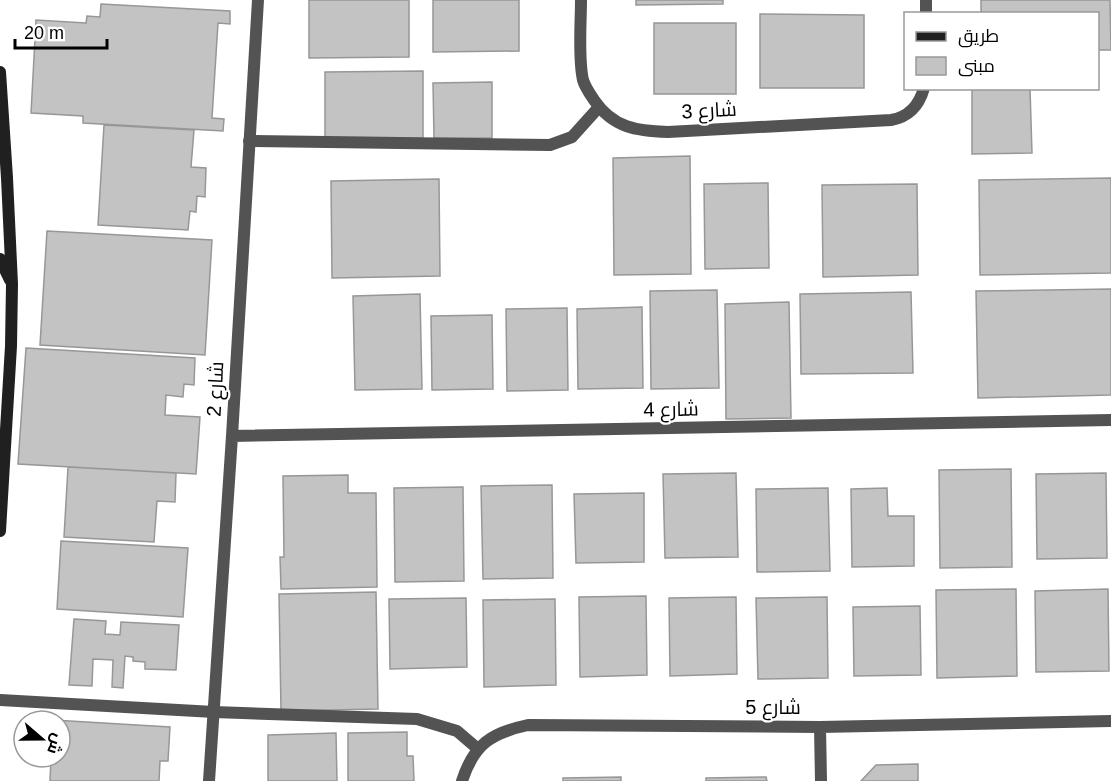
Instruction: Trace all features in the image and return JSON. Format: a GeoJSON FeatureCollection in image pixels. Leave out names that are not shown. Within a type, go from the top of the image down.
{"type":"FeatureCollection","features":[{"type":"Feature","properties":{"kind":"main road"},"geometry":{"type":"LineString","coordinates":[[0,72],[12,284],[9,390],[0,531]]}},
{"type":"Feature","properties":{"kind":"main road"},"geometry":{"type":"LineString","coordinates":[[0,260],[12,284]]}},
{"type":"Feature","properties":{"kind":"street","name":"شارع 2"},"geometry":{"type":"LineString","coordinates":[[209,781],[258,0]]}},
{"type":"Feature","properties":{"kind":"street","name":"شارع 3"},"geometry":{"type":"LineString","coordinates":[[581,0],[584,81],[590,95],[608,117],[632,129],[668,132],[891,120],[914,110],[923,90]]}},
{"type":"Feature","properties":{"kind":"street"},"geometry":{"type":"LineString","coordinates":[[249,141],[550,145],[572,137],[599,107]]}},
{"type":"Feature","properties":{"kind":"street","name":"شارع 4"},"geometry":{"type":"LineString","coordinates":[[232,436],[1111,420]]}},
{"type":"Feature","properties":{"kind":"street"},"geometry":{"type":"LineString","coordinates":[[0,700],[214,712],[417,719],[457,731],[478,749]]}},
{"type":"Feature","properties":{"kind":"street","name":"شارع 5"},"geometry":{"type":"LineString","coordinates":[[462,781],[469,761],[488,740],[499,733],[528,725],[820,727],[1111,721]]}},
{"type":"Feature","properties":{"kind":"street"},"geometry":{"type":"LineString","coordinates":[[820,727],[821,781]]}},
{"type":"Feature","properties":{"kind":"building"},"geometry":{"type":"Polygon","coordinates":[[[309,0],[409,0],[409,57],[309,58],[309,0]]]}},
{"type":"Feature","properties":{"kind":"building"},"geometry":{"type":"Polygon","coordinates":[[[433,0],[519,0],[519,51],[433,52],[433,0]]]}},
{"type":"Feature","properties":{"kind":"building"},"geometry":{"type":"Polygon","coordinates":[[[636,0],[723,0],[723,4],[636,5],[636,0]]]}},
{"type":"Feature","properties":{"kind":"building"},"geometry":{"type":"Polygon","coordinates":[[[981,0],[1110,0],[1111,50],[1099,50],[1099,12],[981,12],[981,0]]]}},
{"type":"Feature","properties":{"kind":"building"},"geometry":{"type":"Polygon","coordinates":[[[101,4],[230,11],[230,24],[218,23],[212,118],[224,119],[223,131],[83,123],[83,116],[31,113],[36,20],[86,23],[87,16],[100,17],[101,4]]]}},
{"type":"Feature","properties":{"kind":"building"},"geometry":{"type":"Polygon","coordinates":[[[760,14],[864,15],[864,88],[760,88],[760,14]]]}},
{"type":"Feature","properties":{"kind":"building"},"geometry":{"type":"Polygon","coordinates":[[[654,23],[736,23],[736,94],[654,94],[654,23]]]}},
{"type":"Feature","properties":{"kind":"building"},"geometry":{"type":"Polygon","coordinates":[[[423,71],[423,138],[325,139],[325,72],[423,71]]]}},
{"type":"Feature","properties":{"kind":"building"},"geometry":{"type":"Polygon","coordinates":[[[492,82],[492,138],[434,138],[433,83],[492,82]]]}},
{"type":"Feature","properties":{"kind":"building"},"geometry":{"type":"Polygon","coordinates":[[[972,90],[1030,90],[1032,153],[972,154],[972,90]]]}},
{"type":"Feature","properties":{"kind":"building"},"geometry":{"type":"Polygon","coordinates":[[[104,125],[194,130],[191,167],[206,168],[205,197],[197,196],[196,212],[190,211],[188,230],[98,225],[104,125]]]}},
{"type":"Feature","properties":{"kind":"building"},"geometry":{"type":"Polygon","coordinates":[[[690,156],[691,274],[614,275],[613,158],[690,156]]]}},
{"type":"Feature","properties":{"kind":"building"},"geometry":{"type":"Polygon","coordinates":[[[1111,178],[1111,273],[980,275],[979,180],[1111,178]]]}},
{"type":"Feature","properties":{"kind":"building"},"geometry":{"type":"Polygon","coordinates":[[[439,179],[440,276],[332,278],[331,181],[439,179]]]}},
{"type":"Feature","properties":{"kind":"building"},"geometry":{"type":"Polygon","coordinates":[[[768,183],[769,268],[705,269],[704,184],[768,183]]]}},
{"type":"Feature","properties":{"kind":"building"},"geometry":{"type":"Polygon","coordinates":[[[917,184],[918,275],[823,277],[822,185],[917,184]]]}},
{"type":"Feature","properties":{"kind":"building"},"geometry":{"type":"Polygon","coordinates":[[[47,231],[212,240],[205,355],[40,345],[47,231]]]}},
{"type":"Feature","properties":{"kind":"building"},"geometry":{"type":"Polygon","coordinates":[[[1111,289],[1111,395],[978,398],[976,291],[1111,289]]]}},
{"type":"Feature","properties":{"kind":"building"},"geometry":{"type":"Polygon","coordinates":[[[717,290],[719,388],[651,389],[650,291],[717,290]]]}},
{"type":"Feature","properties":{"kind":"building"},"geometry":{"type":"Polygon","coordinates":[[[911,292],[913,373],[801,374],[800,294],[911,292]]]}},
{"type":"Feature","properties":{"kind":"building"},"geometry":{"type":"Polygon","coordinates":[[[420,294],[422,389],[355,390],[353,296],[420,294]]]}},
{"type":"Feature","properties":{"kind":"building"},"geometry":{"type":"Polygon","coordinates":[[[789,302],[791,418],[726,419],[725,304],[789,302]]]}},
{"type":"Feature","properties":{"kind":"building"},"geometry":{"type":"Polygon","coordinates":[[[642,307],[643,388],[578,389],[577,309],[642,307]]]}},
{"type":"Feature","properties":{"kind":"building"},"geometry":{"type":"Polygon","coordinates":[[[567,308],[568,390],[507,391],[506,309],[567,308]]]}},
{"type":"Feature","properties":{"kind":"building"},"geometry":{"type":"Polygon","coordinates":[[[492,315],[493,389],[432,390],[431,316],[492,315]]]}},
{"type":"Feature","properties":{"kind":"building"},"geometry":{"type":"Polygon","coordinates":[[[26,348],[195,358],[194,385],[184,384],[183,397],[166,395],[165,415],[200,417],[196,474],[18,464],[26,348]]]}},
{"type":"Feature","properties":{"kind":"building"},"geometry":{"type":"Polygon","coordinates":[[[68,467],[176,473],[175,502],[157,501],[154,542],[64,537],[68,467]]]}},
{"type":"Feature","properties":{"kind":"building"},"geometry":{"type":"Polygon","coordinates":[[[1011,469],[1012,567],[940,568],[939,470],[1011,469]]]}},
{"type":"Feature","properties":{"kind":"building"},"geometry":{"type":"Polygon","coordinates":[[[736,473],[738,557],[665,558],[663,474],[736,473]]]}},
{"type":"Feature","properties":{"kind":"building"},"geometry":{"type":"Polygon","coordinates":[[[1106,473],[1107,558],[1037,559],[1036,474],[1106,473]]]}},
{"type":"Feature","properties":{"kind":"building"},"geometry":{"type":"Polygon","coordinates":[[[348,475],[348,493],[376,493],[377,587],[281,589],[280,557],[284,557],[283,476],[348,475]]]}},
{"type":"Feature","properties":{"kind":"building"},"geometry":{"type":"Polygon","coordinates":[[[552,485],[553,578],[483,579],[481,486],[552,485]]]}},
{"type":"Feature","properties":{"kind":"building"},"geometry":{"type":"Polygon","coordinates":[[[463,487],[464,581],[395,582],[394,488],[463,487]]]}},
{"type":"Feature","properties":{"kind":"building"},"geometry":{"type":"Polygon","coordinates":[[[828,488],[830,571],[757,572],[756,489],[828,488]]]}},
{"type":"Feature","properties":{"kind":"building"},"geometry":{"type":"Polygon","coordinates":[[[887,488],[888,516],[914,516],[914,566],[852,567],[851,489],[887,488]]]}},
{"type":"Feature","properties":{"kind":"building"},"geometry":{"type":"Polygon","coordinates":[[[644,493],[644,562],[576,563],[574,494],[644,493]]]}},
{"type":"Feature","properties":{"kind":"building"},"geometry":{"type":"Polygon","coordinates":[[[61,541],[188,548],[183,617],[57,609],[61,541]]]}},
{"type":"Feature","properties":{"kind":"building"},"geometry":{"type":"Polygon","coordinates":[[[1016,589],[1017,676],[937,678],[936,590],[1016,589]]]}},
{"type":"Feature","properties":{"kind":"building"},"geometry":{"type":"Polygon","coordinates":[[[1108,589],[1109,671],[1036,672],[1035,591],[1108,589]]]}},
{"type":"Feature","properties":{"kind":"building"},"geometry":{"type":"Polygon","coordinates":[[[376,592],[378,709],[281,711],[279,594],[376,592]]]}},
{"type":"Feature","properties":{"kind":"building"},"geometry":{"type":"Polygon","coordinates":[[[646,596],[647,675],[580,677],[579,597],[646,596]]]}},
{"type":"Feature","properties":{"kind":"building"},"geometry":{"type":"Polygon","coordinates":[[[736,597],[737,674],[670,676],[669,598],[736,597]]]}},
{"type":"Feature","properties":{"kind":"building"},"geometry":{"type":"Polygon","coordinates":[[[827,597],[828,678],[758,679],[756,598],[827,597]]]}},
{"type":"Feature","properties":{"kind":"building"},"geometry":{"type":"Polygon","coordinates":[[[466,598],[467,667],[390,669],[389,599],[466,598]]]}},
{"type":"Feature","properties":{"kind":"building"},"geometry":{"type":"Polygon","coordinates":[[[555,599],[556,685],[484,687],[483,600],[555,599]]]}},
{"type":"Feature","properties":{"kind":"building"},"geometry":{"type":"Polygon","coordinates":[[[920,606],[921,675],[854,676],[853,607],[920,606]]]}},
{"type":"Feature","properties":{"kind":"building"},"geometry":{"type":"Polygon","coordinates":[[[74,619],[106,621],[105,634],[120,635],[121,622],[179,625],[176,670],[145,669],[145,662],[133,661],[133,657],[125,656],[123,688],[112,687],[113,660],[93,659],[92,686],[69,685],[74,619]]]}},
{"type":"Feature","properties":{"kind":"building"},"geometry":{"type":"Polygon","coordinates":[[[72,721],[170,727],[168,761],[160,761],[159,781],[50,781],[50,769],[72,769],[72,721]]]}},
{"type":"Feature","properties":{"kind":"building"},"geometry":{"type":"Polygon","coordinates":[[[407,732],[407,756],[413,756],[414,781],[348,781],[348,733],[407,732]]]}},
{"type":"Feature","properties":{"kind":"building"},"geometry":{"type":"Polygon","coordinates":[[[336,733],[337,781],[268,781],[268,735],[336,733]]]}},
{"type":"Feature","properties":{"kind":"building"},"geometry":{"type":"Polygon","coordinates":[[[918,764],[918,781],[861,781],[876,765],[918,764]]]}},
{"type":"Feature","properties":{"kind":"building"},"geometry":{"type":"Polygon","coordinates":[[[621,777],[621,781],[563,781],[563,778],[621,777]]]}},
{"type":"Feature","properties":{"kind":"building"},"geometry":{"type":"Polygon","coordinates":[[[766,777],[767,781],[706,781],[706,778],[766,777]]]}}]}
